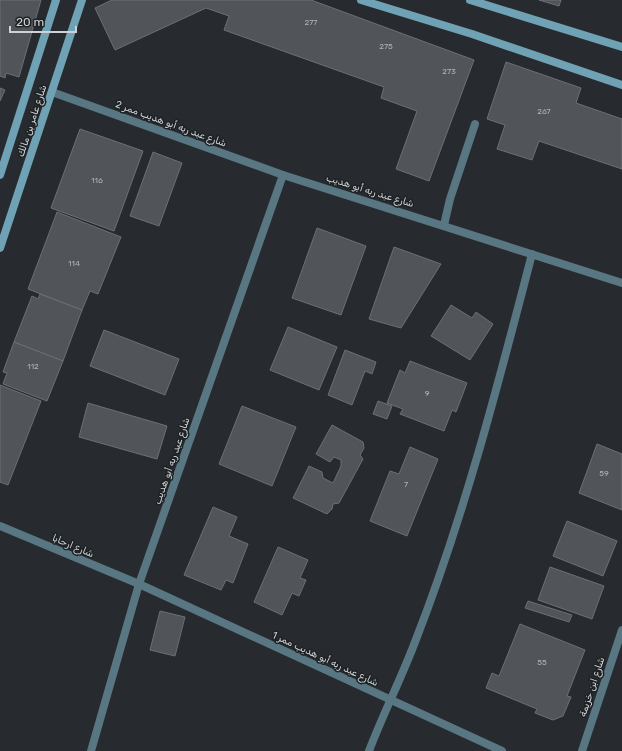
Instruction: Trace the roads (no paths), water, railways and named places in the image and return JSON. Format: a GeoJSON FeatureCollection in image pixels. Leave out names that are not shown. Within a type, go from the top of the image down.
{"type":"FeatureCollection","features":[{"type":"Feature","properties":{"kind":"street","name":"شارع عامر بن مالك"},"geometry":{"type":"LineString","coordinates":[[0,175],[56,0]]}},
{"type":"Feature","properties":{"kind":"street"},"geometry":{"type":"LineString","coordinates":[[361,0],[472,34],[622,85]]}},
{"type":"Feature","properties":{"kind":"street"},"geometry":{"type":"LineString","coordinates":[[470,0],[622,46]]}},
{"type":"Feature","properties":{"kind":"street","name":"شارع عامر بن مالك"},"geometry":{"type":"LineString","coordinates":[[0,248],[83,1]]}},
{"type":"Feature","properties":{"kind":"street","name":"شارع عبد ربه أبو هديب ممر 2"},"geometry":{"type":"LineString","coordinates":[[52,92],[283,175]]}},
{"type":"Feature","properties":{"kind":"street"},"geometry":{"type":"LineString","coordinates":[[444,225],[450,199],[475,124]]}},
{"type":"Feature","properties":{"kind":"street","name":"شارع عبد ربه أبو هديب"},"geometry":{"type":"LineString","coordinates":[[91,751],[139,584],[283,175],[444,225],[622,283]]}},
{"type":"Feature","properties":{"kind":"street"},"geometry":{"type":"LineString","coordinates":[[369,751],[415,642],[462,504],[490,414],[532,254]]}},
{"type":"Feature","properties":{"kind":"street","name":"شارع ارحابا"},"geometry":{"type":"LineString","coordinates":[[0,526],[139,584]]}},
{"type":"Feature","properties":{"kind":"street","name":"شارع عبد ربه أبو هديب ممر 1"},"geometry":{"type":"LineString","coordinates":[[139,584],[502,751]]}},
{"type":"Feature","properties":{"kind":"street","name":"شارع ابن خزيمة"},"geometry":{"type":"LineString","coordinates":[[582,751],[622,630]]}}]}
